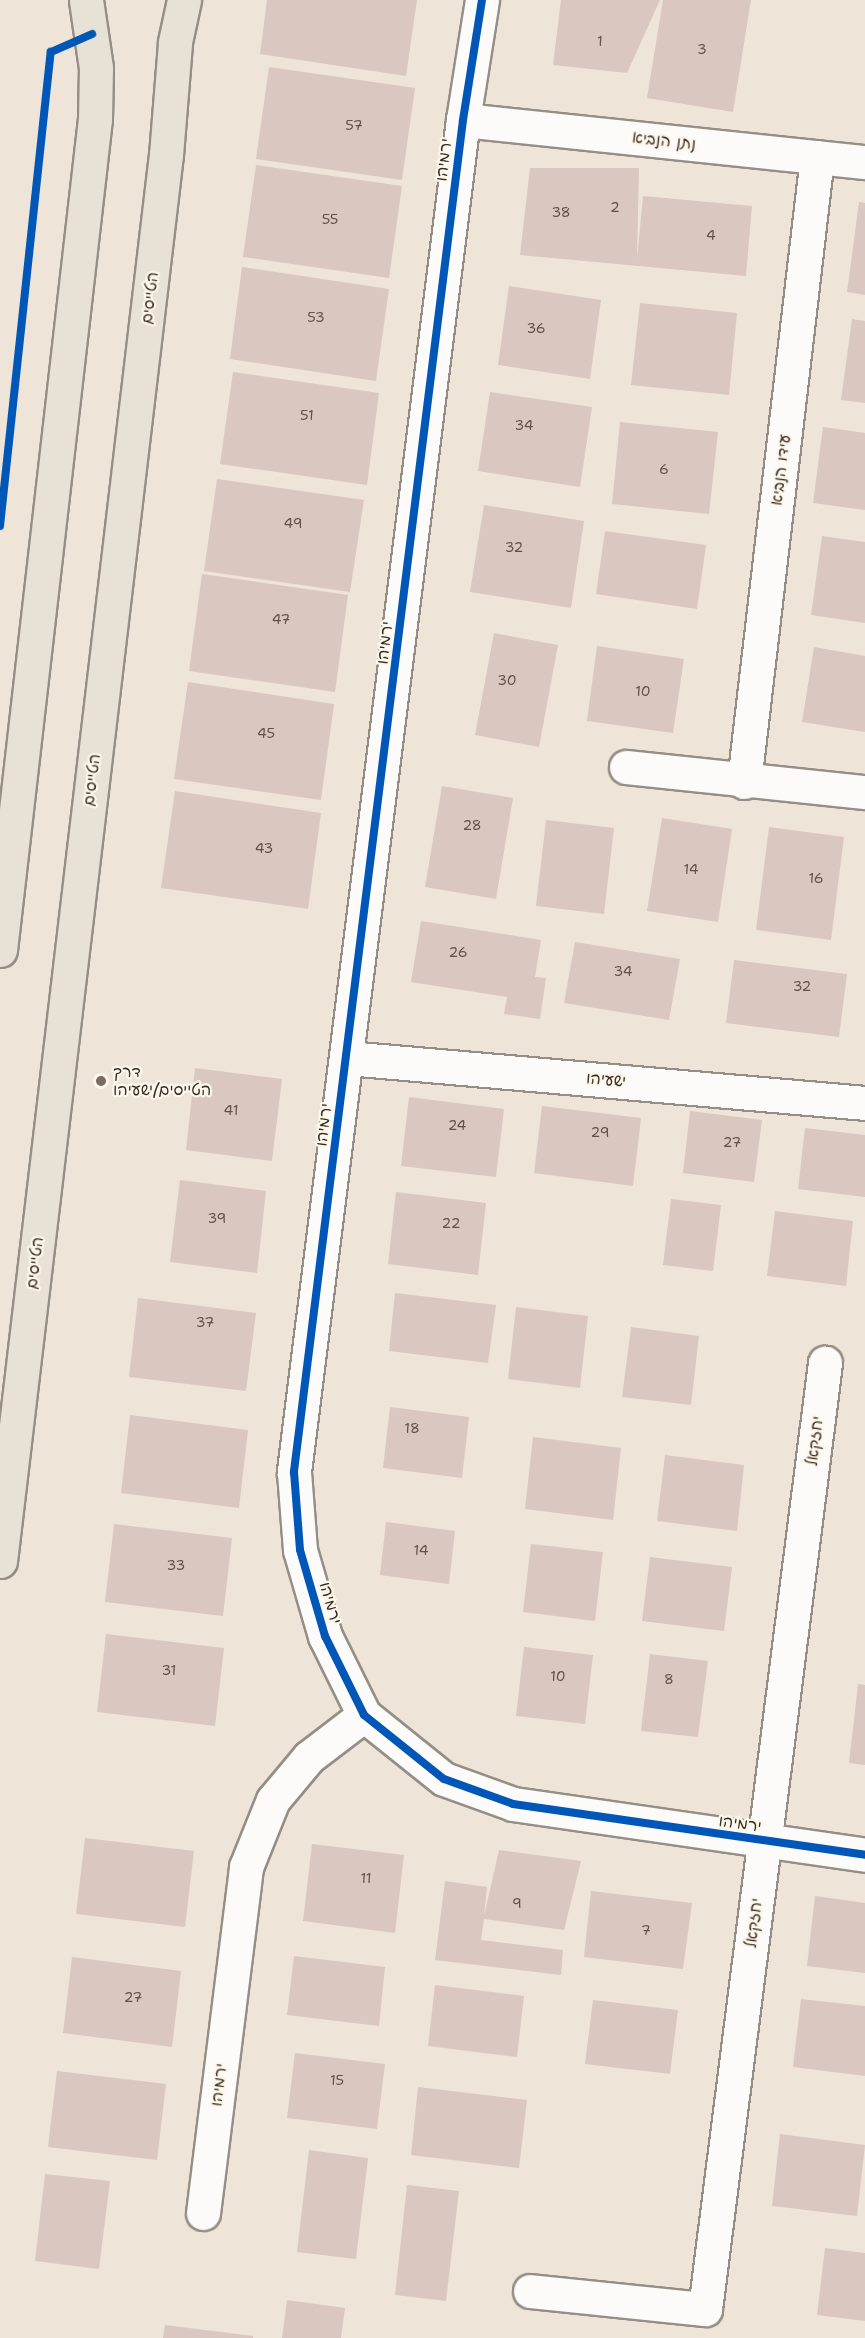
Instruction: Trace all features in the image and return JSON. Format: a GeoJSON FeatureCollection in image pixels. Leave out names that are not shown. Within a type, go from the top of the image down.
{"type":"FeatureCollection","features":[{"type":"Feature","properties":{"kind":"main road"},"geometry":{"type":"LineString","coordinates":[[0,950],[95,119],[96,68],[86,0]]}},
{"type":"Feature","properties":{"kind":"main road","name":"הטייסים"},"geometry":{"type":"LineString","coordinates":[[0,1561],[165,167],[175,42],[184,0]]}},
{"type":"Feature","properties":{"kind":"street","name":"ירמיהו"},"geometry":{"type":"LineString","coordinates":[[482,0],[463,120],[294,1472],[300,1550],[325,1636],[364,1715],[444,1779],[513,1804],[865,1855]]}},
{"type":"Feature","properties":{"kind":"street","name":"נתן הנביא"},"geometry":{"type":"LineString","coordinates":[[463,120],[865,162]]}},
{"type":"Feature","properties":{"kind":"street","name":"עידו הנביא"},"geometry":{"type":"LineString","coordinates":[[744,782],[817,157]]}},
{"type":"Feature","properties":{"kind":"street"},"geometry":{"type":"LineString","coordinates":[[626,767],[744,782],[865,792]]}},
{"type":"Feature","properties":{"kind":"street","name":"ישעיהו"},"geometry":{"type":"LineString","coordinates":[[346,1058],[865,1102]]}},
{"type":"Feature","properties":{"kind":"street","name":"יחזקאל"},"geometry":{"type":"LineString","coordinates":[[530,2291],[705,2309],[825,1363]]}},
{"type":"Feature","properties":{"kind":"street","name":"ירמיהו"},"geometry":{"type":"LineString","coordinates":[[203,2213],[246,1867],[273,1800],[309,1757],[364,1715]]}},
{"type":"Feature","properties":{"kind":"building"},"geometry":{"type":"Polygon","coordinates":[[[267,0],[417,0],[406,76],[260,54],[267,0]]]}},
{"type":"Feature","properties":{"kind":"building"},"geometry":{"type":"Polygon","coordinates":[[[561,0],[660,0],[627,73],[553,65],[561,0]]]}},
{"type":"Feature","properties":{"kind":"building"},"geometry":{"type":"Polygon","coordinates":[[[663,0],[751,0],[733,112],[647,98],[663,0]]]}},
{"type":"Feature","properties":{"kind":"building"},"geometry":{"type":"Polygon","coordinates":[[[269,67],[415,88],[402,180],[256,159],[269,67]]]}},
{"type":"Feature","properties":{"kind":"building"},"geometry":{"type":"Polygon","coordinates":[[[256,165],[402,186],[389,278],[243,257],[256,165]]]}},
{"type":"Feature","properties":{"kind":"building"},"geometry":{"type":"Polygon","coordinates":[[[530,168],[639,168],[637,259],[643,196],[752,206],[746,276],[520,255],[530,168]]]}},
{"type":"Feature","properties":{"kind":"building"},"geometry":{"type":"Polygon","coordinates":[[[859,202],[865,203],[865,295],[847,292],[859,202]]]}},
{"type":"Feature","properties":{"kind":"building"},"geometry":{"type":"Polygon","coordinates":[[[242,267],[389,289],[376,381],[230,359],[242,267]]]}},
{"type":"Feature","properties":{"kind":"building"},"geometry":{"type":"Polygon","coordinates":[[[509,286],[601,300],[590,379],[498,365],[509,286]]]}},
{"type":"Feature","properties":{"kind":"building"},"geometry":{"type":"Polygon","coordinates":[[[640,303],[737,313],[729,395],[631,385],[640,303]]]}},
{"type":"Feature","properties":{"kind":"building"},"geometry":{"type":"Polygon","coordinates":[[[852,319],[865,321],[865,403],[841,400],[852,319]]]}},
{"type":"Feature","properties":{"kind":"building"},"geometry":{"type":"Polygon","coordinates":[[[233,372],[379,393],[367,485],[220,464],[233,372]]]}},
{"type":"Feature","properties":{"kind":"building"},"geometry":{"type":"Polygon","coordinates":[[[490,392],[592,407],[580,487],[478,471],[490,392]]]}},
{"type":"Feature","properties":{"kind":"building"},"geometry":{"type":"Polygon","coordinates":[[[620,422],[718,432],[709,514],[612,504],[620,422]]]}},
{"type":"Feature","properties":{"kind":"building"},"geometry":{"type":"Polygon","coordinates":[[[823,427],[865,433],[865,510],[813,503],[823,427]]]}},
{"type":"Feature","properties":{"kind":"building"},"geometry":{"type":"Polygon","coordinates":[[[217,479],[364,500],[350,592],[204,571],[217,479]]]}},
{"type":"Feature","properties":{"kind":"building"},"geometry":{"type":"Polygon","coordinates":[[[484,505],[584,521],[571,608],[470,592],[484,505]]]}},
{"type":"Feature","properties":{"kind":"building"},"geometry":{"type":"Polygon","coordinates":[[[605,531],[706,545],[697,609],[596,594],[605,531]]]}},
{"type":"Feature","properties":{"kind":"building"},"geometry":{"type":"Polygon","coordinates":[[[822,536],[865,542],[865,623],[811,615],[822,536]]]}},
{"type":"Feature","properties":{"kind":"building"},"geometry":{"type":"Polygon","coordinates":[[[202,574],[348,595],[335,692],[189,671],[202,574]]]}},
{"type":"Feature","properties":{"kind":"building"},"geometry":{"type":"Polygon","coordinates":[[[494,633],[558,645],[539,747],[475,735],[494,633]]]}},
{"type":"Feature","properties":{"kind":"building"},"geometry":{"type":"Polygon","coordinates":[[[597,646],[684,659],[673,733],[587,721],[597,646]]]}},
{"type":"Feature","properties":{"kind":"building"},"geometry":{"type":"Polygon","coordinates":[[[814,647],[865,656],[865,732],[802,722],[814,647]]]}},
{"type":"Feature","properties":{"kind":"building"},"geometry":{"type":"Polygon","coordinates":[[[188,682],[334,704],[321,800],[174,779],[188,682]]]}},
{"type":"Feature","properties":{"kind":"building"},"geometry":{"type":"Polygon","coordinates":[[[442,786],[513,798],[496,899],[425,887],[442,786]]]}},
{"type":"Feature","properties":{"kind":"building"},"geometry":{"type":"Polygon","coordinates":[[[175,791],[321,813],[308,909],[161,888],[175,791]]]}},
{"type":"Feature","properties":{"kind":"building"},"geometry":{"type":"Polygon","coordinates":[[[662,818],[732,829],[718,922],[647,911],[662,818]]]}},
{"type":"Feature","properties":{"kind":"building"},"geometry":{"type":"Polygon","coordinates":[[[546,820],[614,828],[604,914],[536,906],[546,820]]]}},
{"type":"Feature","properties":{"kind":"building"},"geometry":{"type":"Polygon","coordinates":[[[769,827],[844,837],[831,940],[756,930],[769,827]]]}},
{"type":"Feature","properties":{"kind":"building"},"geometry":{"type":"Polygon","coordinates":[[[421,921],[541,940],[535,977],[546,978],[540,1019],[504,1014],[507,997],[411,982],[421,921]]]}},
{"type":"Feature","properties":{"kind":"building"},"geometry":{"type":"Polygon","coordinates":[[[575,942],[680,959],[669,1020],[564,1003],[575,942]]]}},
{"type":"Feature","properties":{"kind":"building"},"geometry":{"type":"Polygon","coordinates":[[[734,960],[847,974],[839,1037],[726,1023],[734,960]]]}},
{"type":"Feature","properties":{"kind":"building"},"geometry":{"type":"Polygon","coordinates":[[[195,1068],[282,1079],[272,1161],[186,1150],[195,1068]]]}},
{"type":"Feature","properties":{"kind":"building"},"geometry":{"type":"Polygon","coordinates":[[[409,1097],[504,1109],[496,1177],[401,1166],[409,1097]]]}},
{"type":"Feature","properties":{"kind":"building"},"geometry":{"type":"Polygon","coordinates":[[[542,1106],[641,1118],[633,1186],[534,1173],[542,1106]]]}},
{"type":"Feature","properties":{"kind":"building"},"geometry":{"type":"Polygon","coordinates":[[[690,1111],[762,1120],[754,1182],[683,1173],[690,1111]]]}},
{"type":"Feature","properties":{"kind":"building"},"geometry":{"type":"Polygon","coordinates":[[[805,1128],[865,1135],[865,1197],[798,1189],[805,1128]]]}},
{"type":"Feature","properties":{"kind":"building"},"geometry":{"type":"Polygon","coordinates":[[[180,1180],[266,1191],[257,1273],[170,1262],[180,1180]]]}},
{"type":"Feature","properties":{"kind":"building"},"geometry":{"type":"Polygon","coordinates":[[[396,1192],[486,1203],[478,1275],[388,1264],[396,1192]]]}},
{"type":"Feature","properties":{"kind":"building"},"geometry":{"type":"Polygon","coordinates":[[[671,1199],[721,1205],[713,1271],[663,1265],[671,1199]]]}},
{"type":"Feature","properties":{"kind":"building"},"geometry":{"type":"Polygon","coordinates":[[[775,1211],[853,1221],[846,1286],[767,1276],[775,1211]]]}},
{"type":"Feature","properties":{"kind":"building"},"geometry":{"type":"Polygon","coordinates":[[[395,1293],[496,1305],[488,1363],[389,1351],[395,1293]]]}},
{"type":"Feature","properties":{"kind":"building"},"geometry":{"type":"Polygon","coordinates":[[[138,1298],[256,1313],[246,1391],[129,1377],[138,1298]]]}},
{"type":"Feature","properties":{"kind":"building"},"geometry":{"type":"Polygon","coordinates":[[[516,1307],[588,1316],[580,1388],[508,1379],[516,1307]]]}},
{"type":"Feature","properties":{"kind":"building"},"geometry":{"type":"Polygon","coordinates":[[[631,1327],[699,1336],[691,1405],[622,1397],[631,1327]]]}},
{"type":"Feature","properties":{"kind":"building"},"geometry":{"type":"Polygon","coordinates":[[[390,1407],[469,1417],[462,1478],[383,1468],[390,1407]]]}},
{"type":"Feature","properties":{"kind":"building"},"geometry":{"type":"Polygon","coordinates":[[[130,1415],[248,1430],[239,1508],[121,1493],[130,1415]]]}},
{"type":"Feature","properties":{"kind":"building"},"geometry":{"type":"Polygon","coordinates":[[[533,1437],[621,1448],[613,1520],[525,1509],[533,1437]]]}},
{"type":"Feature","properties":{"kind":"building"},"geometry":{"type":"Polygon","coordinates":[[[665,1455],[744,1465],[737,1531],[657,1521],[665,1455]]]}},
{"type":"Feature","properties":{"kind":"building"},"geometry":{"type":"Polygon","coordinates":[[[386,1522],[455,1531],[449,1584],[380,1575],[386,1522]]]}},
{"type":"Feature","properties":{"kind":"building"},"geometry":{"type":"Polygon","coordinates":[[[114,1524],[232,1538],[223,1616],[105,1602],[114,1524]]]}},
{"type":"Feature","properties":{"kind":"building"},"geometry":{"type":"Polygon","coordinates":[[[531,1544],[603,1552],[595,1621],[523,1612],[531,1544]]]}},
{"type":"Feature","properties":{"kind":"building"},"geometry":{"type":"Polygon","coordinates":[[[650,1557],[732,1567],[724,1631],[642,1621],[650,1557]]]}},
{"type":"Feature","properties":{"kind":"building"},"geometry":{"type":"Polygon","coordinates":[[[106,1634],[224,1648],[215,1726],[97,1712],[106,1634]]]}},
{"type":"Feature","properties":{"kind":"building"},"geometry":{"type":"Polygon","coordinates":[[[524,1647],[593,1655],[585,1724],[516,1716],[524,1647]]]}},
{"type":"Feature","properties":{"kind":"building"},"geometry":{"type":"Polygon","coordinates":[[[650,1654],[708,1661],[698,1737],[641,1731],[650,1654]]]}},
{"type":"Feature","properties":{"kind":"building"},"geometry":{"type":"Polygon","coordinates":[[[858,1684],[865,1685],[865,1765],[849,1763],[858,1684]]]}},
{"type":"Feature","properties":{"kind":"building"},"geometry":{"type":"Polygon","coordinates":[[[85,1838],[194,1851],[185,1927],[76,1914],[85,1838]]]}},
{"type":"Feature","properties":{"kind":"building"},"geometry":{"type":"Polygon","coordinates":[[[312,1844],[404,1855],[395,1933],[303,1921],[312,1844]]]}},
{"type":"Feature","properties":{"kind":"building"},"geometry":{"type":"Polygon","coordinates":[[[499,1850],[581,1861],[564,1930],[484,1919],[481,1940],[563,1950],[561,1975],[435,1960],[445,1881],[487,1887],[484,1916],[499,1850]]]}},
{"type":"Feature","properties":{"kind":"building"},"geometry":{"type":"Polygon","coordinates":[[[591,1891],[692,1903],[683,1969],[584,1957],[591,1891]]]}},
{"type":"Feature","properties":{"kind":"building"},"geometry":{"type":"Polygon","coordinates":[[[815,1896],[865,1903],[865,1973],[807,1966],[815,1896]]]}},
{"type":"Feature","properties":{"kind":"building"},"geometry":{"type":"Polygon","coordinates":[[[294,1956],[385,1967],[379,2026],[287,2015],[294,1956]]]}},
{"type":"Feature","properties":{"kind":"building"},"geometry":{"type":"Polygon","coordinates":[[[72,1957],[181,1971],[172,2047],[63,2033],[72,1957]]]}},
{"type":"Feature","properties":{"kind":"building"},"geometry":{"type":"Polygon","coordinates":[[[435,1985],[524,1996],[517,2057],[428,2046],[435,1985]]]}},
{"type":"Feature","properties":{"kind":"building"},"geometry":{"type":"Polygon","coordinates":[[[801,1999],[865,2006],[865,2076],[793,2067],[801,1999]]]}},
{"type":"Feature","properties":{"kind":"building"},"geometry":{"type":"Polygon","coordinates":[[[593,2000],[678,2010],[670,2074],[585,2064],[593,2000]]]}},
{"type":"Feature","properties":{"kind":"building"},"geometry":{"type":"Polygon","coordinates":[[[295,2053],[385,2064],[377,2129],[287,2118],[295,2053]]]}},
{"type":"Feature","properties":{"kind":"building"},"geometry":{"type":"Polygon","coordinates":[[[57,2071],[166,2084],[157,2160],[48,2147],[57,2071]]]}},
{"type":"Feature","properties":{"kind":"building"},"geometry":{"type":"Polygon","coordinates":[[[418,2087],[527,2100],[519,2168],[411,2155],[418,2087]]]}},
{"type":"Feature","properties":{"kind":"building"},"geometry":{"type":"Polygon","coordinates":[[[780,2134],[865,2145],[857,2216],[772,2206],[780,2134]]]}},
{"type":"Feature","properties":{"kind":"building"},"geometry":{"type":"Polygon","coordinates":[[[309,2150],[368,2158],[356,2259],[297,2252],[309,2150]]]}},
{"type":"Feature","properties":{"kind":"building"},"geometry":{"type":"Polygon","coordinates":[[[45,2174],[110,2181],[99,2269],[35,2261],[45,2174]]]}},
{"type":"Feature","properties":{"kind":"building"},"geometry":{"type":"Polygon","coordinates":[[[407,2185],[459,2191],[446,2301],[395,2295],[407,2185]]]}},
{"type":"Feature","properties":{"kind":"building"},"geometry":{"type":"Polygon","coordinates":[[[825,2248],[865,2253],[865,2321],[817,2315],[825,2248]]]}},
{"type":"Feature","properties":{"kind":"building"},"geometry":{"type":"Polygon","coordinates":[[[287,2300],[345,2308],[341,2338],[282,2338],[287,2300]]]}},
{"type":"Feature","properties":{"kind":"building"},"geometry":{"type":"Polygon","coordinates":[[[165,2325],[253,2336],[253,2338],[163,2338],[165,2325]]]}},
{"type":"Feature","properties":{"kind":"cycle path"},"geometry":{"type":"LineString","coordinates":[[482,0],[463,120],[294,1472],[300,1550],[325,1636],[364,1715],[444,1779],[513,1804],[865,1855]]}},
{"type":"Feature","properties":{"kind":"cycle path"},"geometry":{"type":"LineString","coordinates":[[0,526],[51,52],[92,34]]}},
{"type":"Feature","properties":{"kind":"place","name":"דרך הטייסים/ישעיהו"},"geometry":{"type":"Point","coordinates":[101,1081]}}]}
